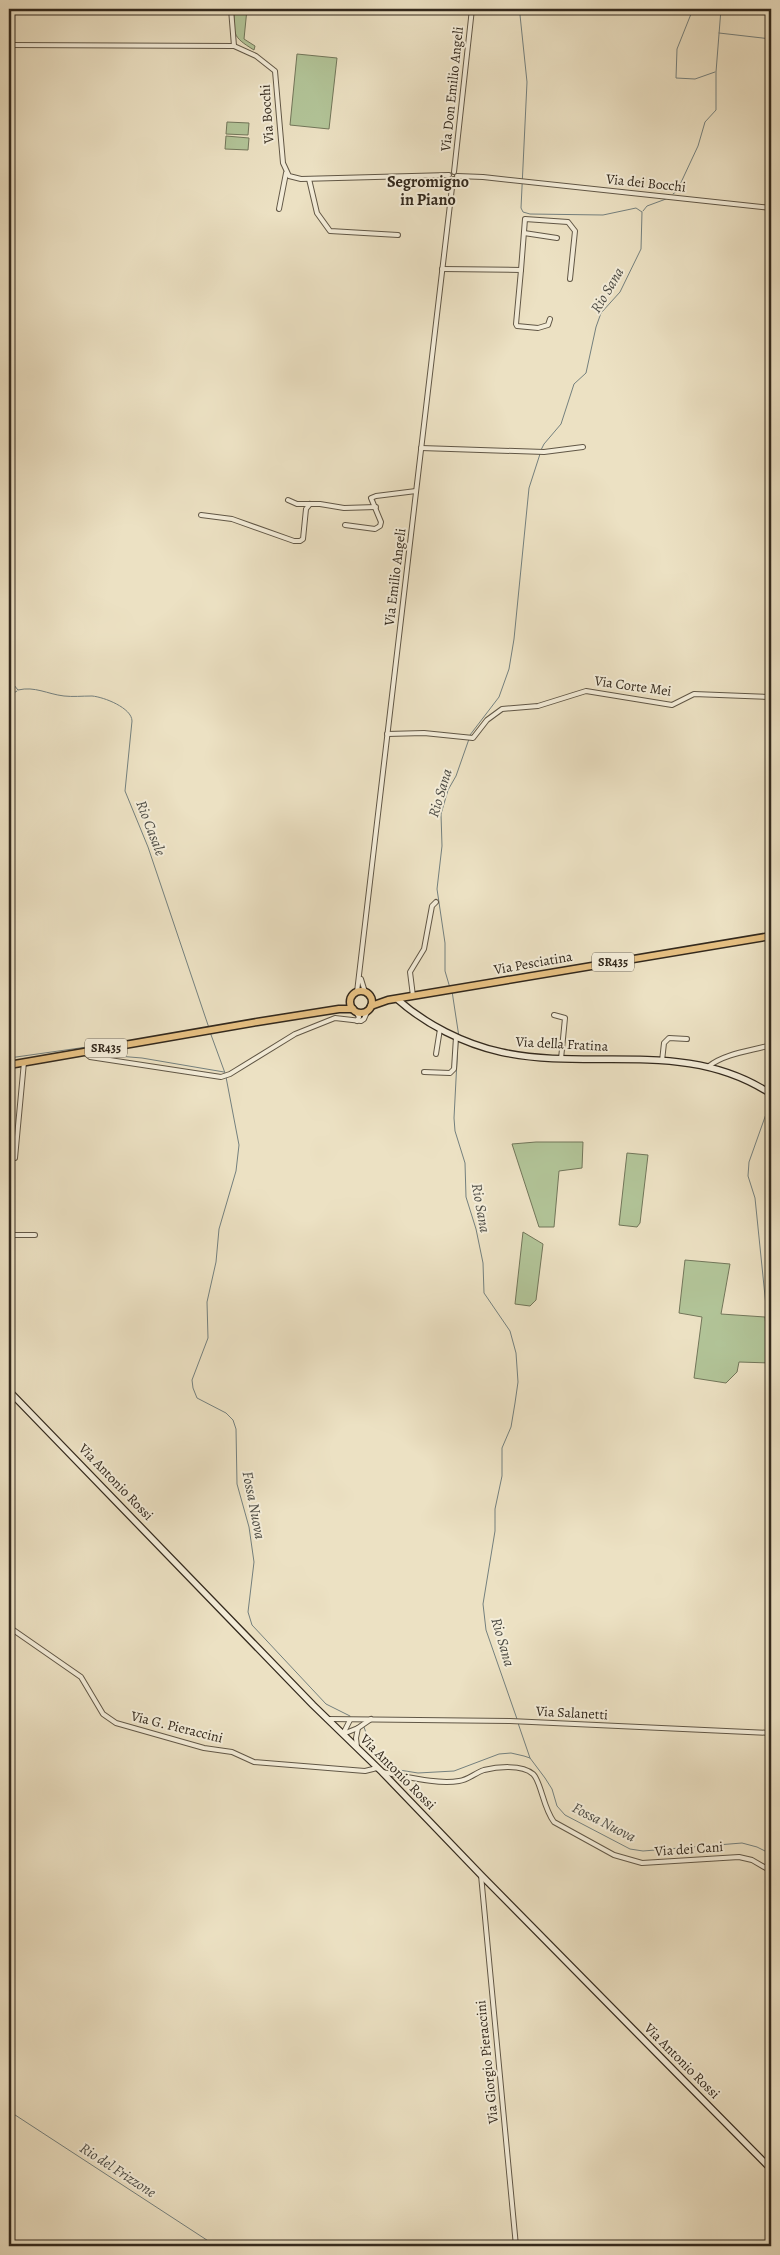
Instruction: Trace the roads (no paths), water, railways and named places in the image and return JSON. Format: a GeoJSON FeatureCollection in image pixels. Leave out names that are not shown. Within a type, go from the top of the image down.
{"type":"FeatureCollection","features":[{"type":"Feature","properties":{"kind":"main road","name":"Via Pesciatina"},"geometry":{"type":"LineString","coordinates":[[9,1065],[338,1009],[355,1010],[362,1013],[388,1000],[771,936]]}},
{"type":"Feature","properties":{"kind":"main road","name":"Via Pesciatina"},"geometry":{"type":"LineString","coordinates":[[338,1009],[350,1002],[352,996],[357,992],[388,1000]]}},
{"type":"Feature","properties":{"kind":"main road"},"geometry":{"type":"LineString","coordinates":[[368,994],[370,1008]]}},
{"type":"Feature","properties":{"kind":"main road","name":"Via della Fratina"},"geometry":{"type":"LineString","coordinates":[[397,999],[440,1029],[458,1038],[501,1052],[560,1059],[615,1058],[709,1066],[748,1079],[771,1094]]}},
{"type":"Feature","properties":{"kind":"main road"},"geometry":{"type":"LineString","coordinates":[[350,1002],[355,1010]]}},
{"type":"Feature","properties":{"kind":"main road","name":"Via Antonio Rossi"},"geometry":{"type":"LineString","coordinates":[[9,1392],[771,2169]]}},
{"type":"Feature","properties":{"kind":"street"},"geometry":{"type":"LineString","coordinates":[[231,9],[234,46]]}},
{"type":"Feature","properties":{"kind":"street","name":"Via Don Emilio Angeli"},"geometry":{"type":"LineString","coordinates":[[456,174],[472,9]]}},
{"type":"Feature","properties":{"kind":"street","name":"Via Bocchi"},"geometry":{"type":"LineString","coordinates":[[9,45],[234,46],[256,56],[275,71],[283,163],[286,173]]}},
{"type":"Feature","properties":{"kind":"street"},"geometry":{"type":"LineString","coordinates":[[280,209],[286,173],[294,178],[309,179],[456,174]]}},
{"type":"Feature","properties":{"kind":"street"},"geometry":{"type":"LineString","coordinates":[[449,175],[453,179],[456,174]]}},
{"type":"Feature","properties":{"kind":"street","name":"Via dei Bocchi"},"geometry":{"type":"LineString","coordinates":[[456,174],[771,208]]}},
{"type":"Feature","properties":{"kind":"street"},"geometry":{"type":"LineString","coordinates":[[309,179],[317,213],[330,231],[398,235]]}},
{"type":"Feature","properties":{"kind":"street","name":"Via Emilio Angeli"},"geometry":{"type":"LineString","coordinates":[[357,992],[453,179]]}},
{"type":"Feature","properties":{"kind":"street"},"geometry":{"type":"LineString","coordinates":[[550,319],[548,325],[538,328],[517,326],[516,324],[525,219],[568,222],[575,231],[570,279]]}},
{"type":"Feature","properties":{"kind":"street"},"geometry":{"type":"LineString","coordinates":[[524,233],[557,238]]}},
{"type":"Feature","properties":{"kind":"street"},"geometry":{"type":"LineString","coordinates":[[442,269],[521,270]]}},
{"type":"Feature","properties":{"kind":"street"},"geometry":{"type":"LineString","coordinates":[[421,448],[544,452],[583,447]]}},
{"type":"Feature","properties":{"kind":"street"},"geometry":{"type":"LineString","coordinates":[[345,525],[375,528],[380,526],[381,522],[376,508],[371,502],[371,498],[416,491]]}},
{"type":"Feature","properties":{"kind":"street"},"geometry":{"type":"LineString","coordinates":[[288,500],[297,504],[344,508],[376,508]]}},
{"type":"Feature","properties":{"kind":"street"},"geometry":{"type":"LineString","coordinates":[[200,515],[232,519],[294,541],[300,541],[303,539],[306,509],[310,504]]}},
{"type":"Feature","properties":{"kind":"street","name":"Via Corte Mei"},"geometry":{"type":"LineString","coordinates":[[388,734],[424,733],[473,738],[487,720],[502,709],[538,706],[586,691],[672,705],[694,694],[771,697]]}},
{"type":"Feature","properties":{"kind":"street"},"geometry":{"type":"LineString","coordinates":[[412,996],[410,972],[424,949],[432,906],[436,902]]}},
{"type":"Feature","properties":{"kind":"street","name":"Via Emilio Angeli"},"geometry":{"type":"LineString","coordinates":[[360,977],[368,994]]}},
{"type":"Feature","properties":{"kind":"street"},"geometry":{"type":"LineString","coordinates":[[84,1052],[90,1057],[221,1077],[295,1034],[335,1018],[347,1018],[356,1021],[364,1019],[370,1008]]}},
{"type":"Feature","properties":{"kind":"street"},"geometry":{"type":"LineString","coordinates":[[355,1010],[358,1017],[356,1021]]}},
{"type":"Feature","properties":{"kind":"street"},"geometry":{"type":"LineString","coordinates":[[554,1015],[565,1018],[560,1059]]}},
{"type":"Feature","properties":{"kind":"street"},"geometry":{"type":"LineString","coordinates":[[436,1054],[440,1029]]}},
{"type":"Feature","properties":{"kind":"street"},"geometry":{"type":"LineString","coordinates":[[424,1072],[450,1073],[454,1069],[458,1038]]}},
{"type":"Feature","properties":{"kind":"street"},"geometry":{"type":"LineString","coordinates":[[662,1061],[664,1043],[669,1038],[687,1040]]}},
{"type":"Feature","properties":{"kind":"street"},"geometry":{"type":"LineString","coordinates":[[709,1066],[729,1056],[771,1045]]}},
{"type":"Feature","properties":{"kind":"street"},"geometry":{"type":"LineString","coordinates":[[15,1158],[24,1062]]}},
{"type":"Feature","properties":{"kind":"street"},"geometry":{"type":"LineString","coordinates":[[9,1235],[35,1235]]}},
{"type":"Feature","properties":{"kind":"street","name":"Via G. Pieraccini"},"geometry":{"type":"LineString","coordinates":[[9,1627],[81,1677],[103,1714],[116,1723],[204,1748],[232,1752],[254,1762],[365,1771],[377,1768]]}},
{"type":"Feature","properties":{"kind":"street","name":"Via Salanetti"},"geometry":{"type":"LineString","coordinates":[[327,1718],[350,1720],[372,1718],[510,1721],[771,1733]]}},
{"type":"Feature","properties":{"kind":"street"},"geometry":{"type":"LineString","coordinates":[[358,1749],[356,1738],[358,1728],[362,1723],[372,1718]]}},
{"type":"Feature","properties":{"kind":"street"},"geometry":{"type":"LineString","coordinates":[[343,1734],[350,1720]]}},
{"type":"Feature","properties":{"kind":"street"},"geometry":{"type":"LineString","coordinates":[[343,1734],[358,1728]]}},
{"type":"Feature","properties":{"kind":"street","name":"Via dei Cani"},"geometry":{"type":"LineString","coordinates":[[382,1772],[442,1782],[459,1781],[494,1768],[522,1769],[531,1772],[536,1778],[547,1814],[554,1822],[614,1855],[642,1863],[739,1857],[752,1860],[771,1871]]}},
{"type":"Feature","properties":{"kind":"street","name":"Via Giorgio Pieraccini"},"geometry":{"type":"LineString","coordinates":[[481,1875],[516,2246]]}},
{"type":"Feature","properties":{"kind":"waterway","name":"Rio Sana"},"geometry":{"type":"LineString","coordinates":[[510,9],[518,12],[520,15],[527,82],[521,208],[523,212],[530,214],[603,215],[636,208],[642,212],[641,249],[620,292],[601,313],[586,373],[574,384],[561,424],[541,450]]}},
{"type":"Feature","properties":{"kind":"waterway"},"geometry":{"type":"LineString","coordinates":[[693,9],[677,49],[676,78],[695,79],[715,72]]}},
{"type":"Feature","properties":{"kind":"waterway"},"geometry":{"type":"LineString","coordinates":[[673,194],[677,191],[698,146],[705,122],[716,110],[716,72],[721,9]]}},
{"type":"Feature","properties":{"kind":"waterway"},"geometry":{"type":"LineString","coordinates":[[719,33],[771,39]]}},
{"type":"Feature","properties":{"kind":"waterway"},"geometry":{"type":"LineString","coordinates":[[643,211],[647,206],[666,199]]}},
{"type":"Feature","properties":{"kind":"waterway","name":"Rio Sana"},"geometry":{"type":"LineString","coordinates":[[470,735],[499,697],[509,669],[514,639],[529,488],[540,454]]}},
{"type":"Feature","properties":{"kind":"waterway","name":"Rio Casale"},"geometry":{"type":"LineString","coordinates":[[9,679],[18,690],[30,689],[64,696],[92,696],[103,699],[123,708],[131,716],[125,791],[148,847],[209,1028]]}},
{"type":"Feature","properties":{"kind":"waterway"},"geometry":{"type":"LineString","coordinates":[[9,696],[17,691]]}},
{"type":"Feature","properties":{"kind":"waterway","name":"Rio Sana"},"geometry":{"type":"LineString","coordinates":[[450,988],[445,971],[445,943],[437,889],[442,846],[441,814],[448,790],[456,776],[469,739]]}},
{"type":"Feature","properties":{"kind":"waterway","name":"Rio Sana"},"geometry":{"type":"LineString","coordinates":[[452,991],[459,1037]]}},
{"type":"Feature","properties":{"kind":"waterway","name":"Rio Casale"},"geometry":{"type":"LineString","coordinates":[[210,1032],[225,1073]]}},
{"type":"Feature","properties":{"kind":"waterway","name":"Rio Sana"},"geometry":{"type":"LineString","coordinates":[[458,1041],[454,1118],[455,1131],[465,1163],[466,1197],[476,1229],[483,1263],[484,1293],[510,1331],[516,1353],[518,1382],[511,1427],[502,1448],[502,1476],[495,1509],[495,1531],[483,1604],[486,1630],[517,1719]]}},
{"type":"Feature","properties":{"kind":"waterway"},"geometry":{"type":"LineString","coordinates":[[9,1058],[87,1047]]}},
{"type":"Feature","properties":{"kind":"waterway"},"geometry":{"type":"LineString","coordinates":[[93,1054],[142,1058],[224,1072]]}},
{"type":"Feature","properties":{"kind":"waterway","name":"Fossa Nuova"},"geometry":{"type":"LineString","coordinates":[[226,1077],[239,1145],[236,1171],[219,1229],[216,1262],[207,1302],[208,1338],[192,1380],[193,1388],[197,1398],[226,1413],[233,1420],[236,1429],[237,1484],[249,1527],[254,1562],[248,1612],[252,1625],[326,1704],[350,1716]]}},
{"type":"Feature","properties":{"kind":"waterway"},"geometry":{"type":"LineString","coordinates":[[771,1100],[749,1162],[748,1176],[755,1198],[771,1355]]}},
{"type":"Feature","properties":{"kind":"waterway","name":"Rio Sana"},"geometry":{"type":"LineString","coordinates":[[518,1723],[530,1758]]}},
{"type":"Feature","properties":{"kind":"waterway","name":"Fossa Nuova"},"geometry":{"type":"LineString","coordinates":[[364,1727],[372,1750],[384,1763],[393,1769],[418,1773],[454,1771],[499,1754],[511,1753],[530,1758],[552,1789],[557,1806],[565,1815],[630,1849],[643,1851],[742,1843],[757,1847],[771,1854]]}},
{"type":"Feature","properties":{"kind":"waterway","name":"Rio del Frizzone"},"geometry":{"type":"LineString","coordinates":[[9,2111],[216,2246]]}},
{"type":"Feature","properties":{"kind":"district","name":"Segromigno in Piano"},"geometry":{"type":"Point","coordinates":[428,191]}}]}
